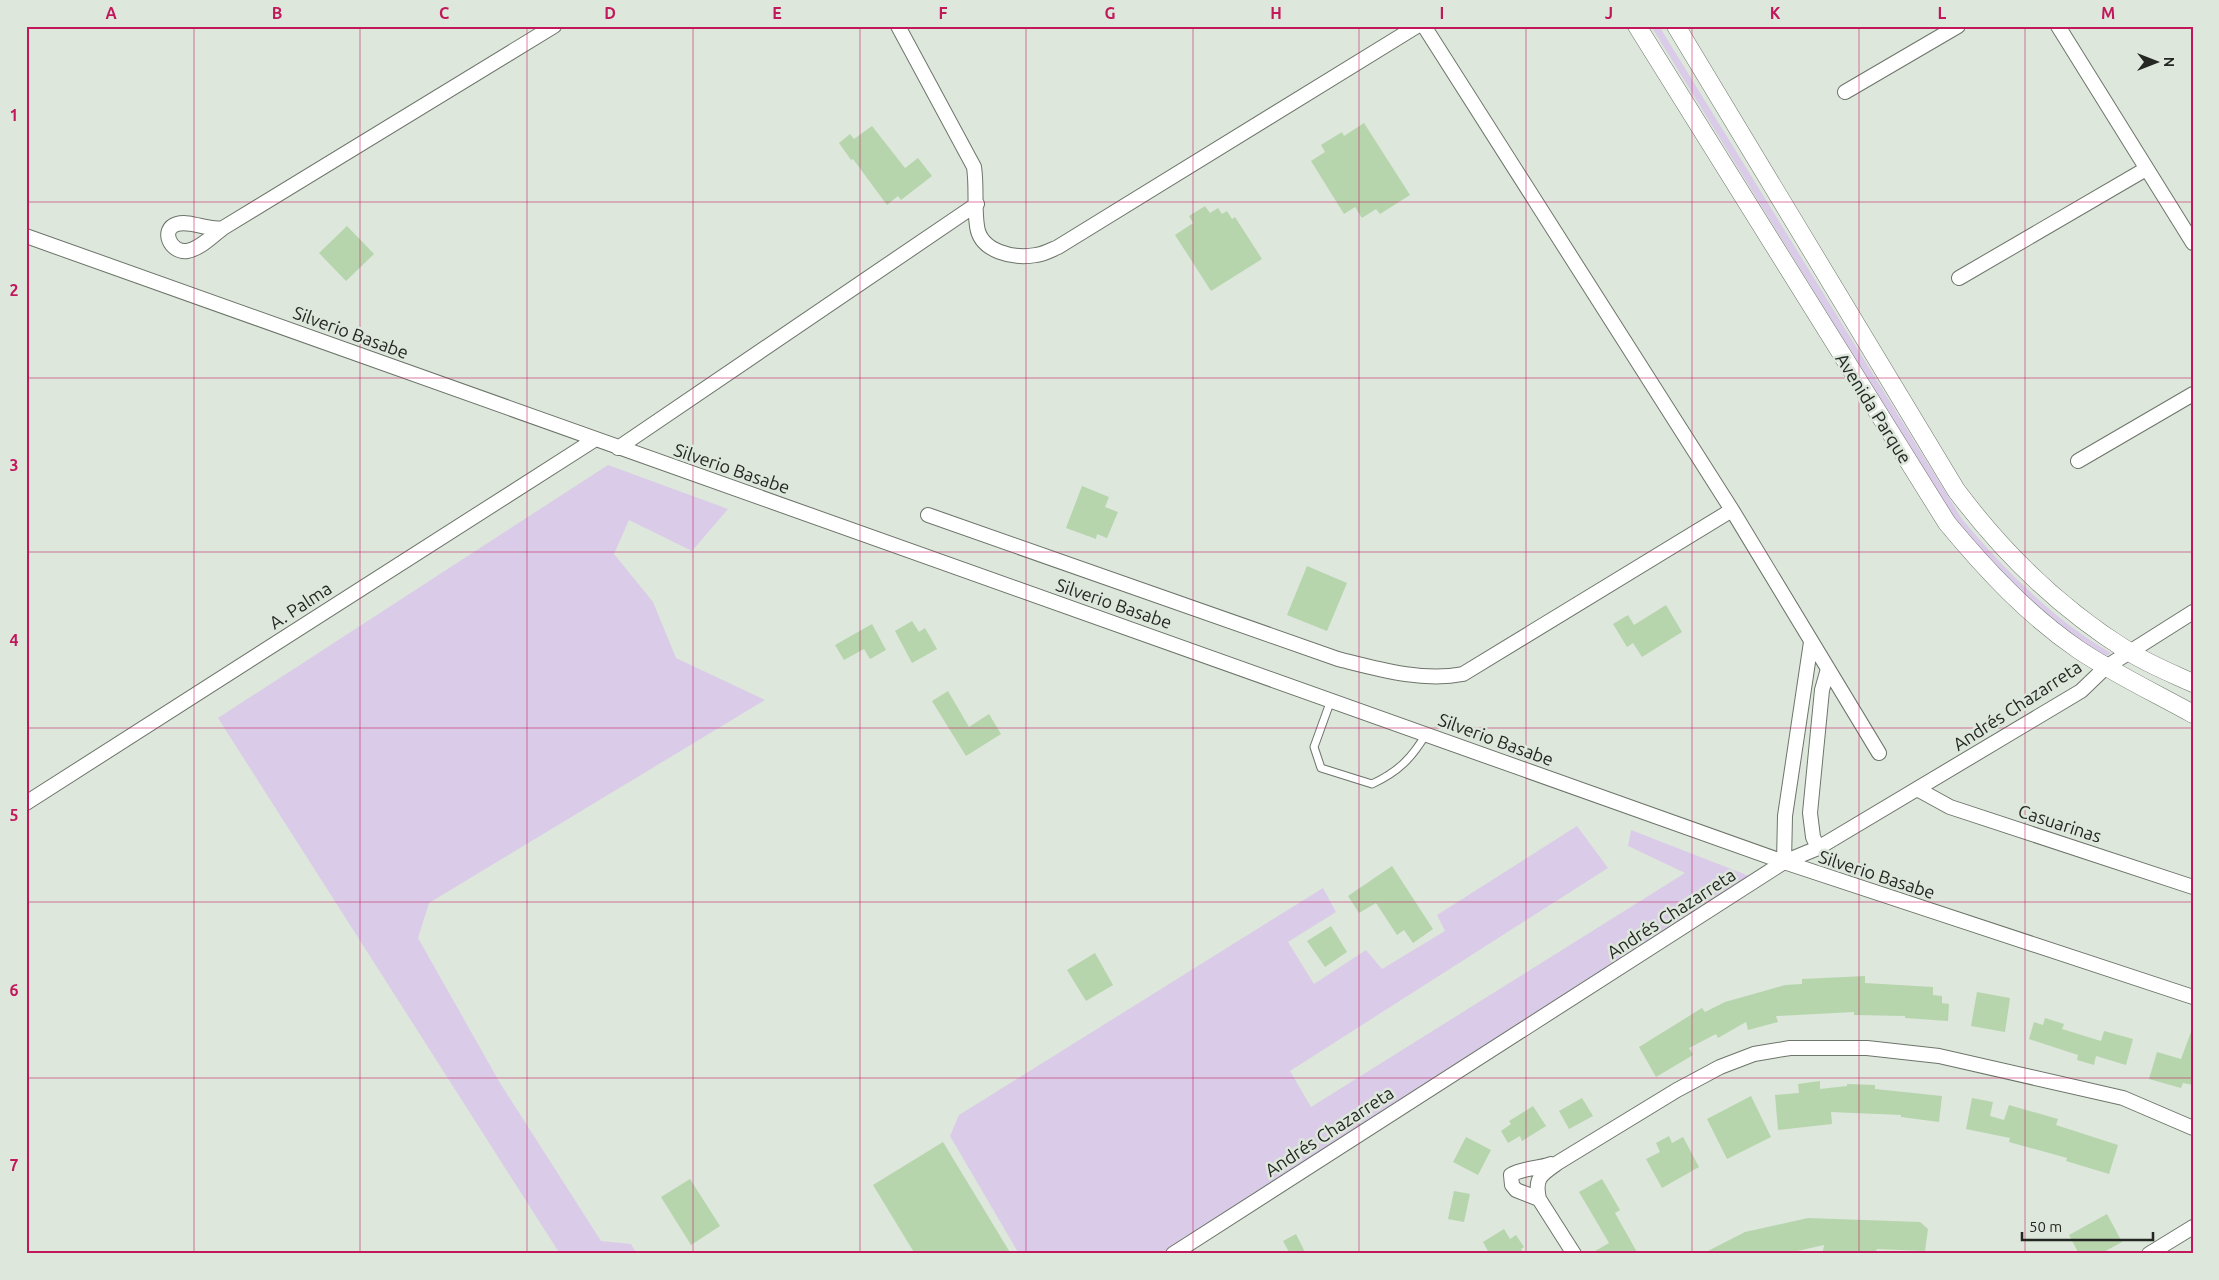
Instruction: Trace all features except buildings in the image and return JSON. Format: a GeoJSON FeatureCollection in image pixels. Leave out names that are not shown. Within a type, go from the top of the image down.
{"type":"FeatureCollection","features":[{"type":"Feature","properties":{"kind":"street"},"geometry":{"type":"LineString","coordinates":[[223,228],[554,26]]}},
{"type":"Feature","properties":{"kind":"street"},"geometry":{"type":"LineString","coordinates":[[898,26],[974,167],[976,227],[983,241],[1009,256],[1038,255],[1052,250],[1417,26]]}},
{"type":"Feature","properties":{"kind":"street"},"geometry":{"type":"LineString","coordinates":[[1424,26],[1732,510],[1879,752]]}},
{"type":"Feature","properties":{"kind":"street","name":"Avenida Parque"},"geometry":{"type":"LineString","coordinates":[[1637,26],[1947,523],[1980,563],[2053,630],[2106,667],[2193,714]]}},
{"type":"Feature","properties":{"kind":"street","name":"Avenida Parque"},"geometry":{"type":"LineString","coordinates":[[1676,26],[1956,490],[2002,547],[2032,577],[2128,651],[2193,683]]}},
{"type":"Feature","properties":{"kind":"street"},"geometry":{"type":"LineString","coordinates":[[1845,92],[1958,26]]}},
{"type":"Feature","properties":{"kind":"street"},"geometry":{"type":"LineString","coordinates":[[2058,26],[2193,243]]}},
{"type":"Feature","properties":{"kind":"street"},"geometry":{"type":"LineString","coordinates":[[1959,278],[2146,168]]}},
{"type":"Feature","properties":{"kind":"street"},"geometry":{"type":"LineString","coordinates":[[618,448],[976,204]]}},
{"type":"Feature","properties":{"kind":"street","name":"Silverio Basabe"},"geometry":{"type":"LineString","coordinates":[[26,236],[594,440],[1784,862],[2193,998]]}},
{"type":"Feature","properties":{"kind":"street"},"geometry":{"type":"LineString","coordinates":[[2078,461],[2193,394]]}},
{"type":"Feature","properties":{"kind":"street","name":"A. Palma"},"geometry":{"type":"LineString","coordinates":[[26,803],[594,440]]}},
{"type":"Feature","properties":{"kind":"street"},"geometry":{"type":"LineString","coordinates":[[928,515],[1338,659],[1374,668],[1445,678],[1463,674],[1732,510]]}},
{"type":"Feature","properties":{"kind":"street","name":"Andrés Chazarreta"},"geometry":{"type":"LineString","coordinates":[[1173,1254],[1784,862],[1818,848],[2081,691],[2106,667],[2128,651],[2193,612]]}},
{"type":"Feature","properties":{"kind":"street"},"geometry":{"type":"LineString","coordinates":[[1784,862],[1785,816],[1811,642]]}},
{"type":"Feature","properties":{"kind":"street"},"geometry":{"type":"LineString","coordinates":[[1818,848],[1813,837],[1810,813],[1822,690],[1828,669]]}},
{"type":"Feature","properties":{"kind":"street","name":"Casuarinas"},"geometry":{"type":"LineString","coordinates":[[1918,790],[1950,807],[2193,887]]}},
{"type":"Feature","properties":{"kind":"street"},"geometry":{"type":"LineString","coordinates":[[1574,1254],[1539,1199],[1538,1179],[1559,1162],[1677,1090],[1720,1067],[1754,1054],[1790,1048],[1867,1048],[1939,1056],[2123,1098],[2193,1128]]}},
{"type":"Feature","properties":{"kind":"street"},"geometry":{"type":"LineString","coordinates":[[1539,1199],[1516,1190],[1512,1185],[1511,1175],[1516,1172],[1537,1169],[1559,1162]]}},
{"type":"Feature","properties":{"kind":"street"},"geometry":{"type":"LineString","coordinates":[[2148,1254],[2193,1228]]}},
{"type":"Feature","properties":{"kind":"lane"},"geometry":{"type":"LineString","coordinates":[[1331,700],[1314,747],[1321,768],[1372,784],[1391,775],[1415,754],[1426,734]]}},
{"type":"Feature","properties":{"kind":"shaded area"},"geometry":{"type":"Polygon","coordinates":[[[1651,26],[1659,26],[1962,519],[1995,557],[2030,592],[2069,625],[2111,653],[2104,657],[2045,613],[1991,561],[1954,516],[1921,466],[1651,26]]]}},
{"type":"Feature","properties":{"kind":"shaded area"},"geometry":{"type":"Polygon","coordinates":[[[608,465],[728,509],[692,551],[629,520],[614,554],[653,602],[676,658],[765,700],[429,903],[418,938],[500,1083],[601,1241],[631,1244],[637,1254],[560,1254],[218,718],[608,465]]]}},
{"type":"Feature","properties":{"kind":"shaded area"},"geometry":{"type":"Polygon","coordinates":[[[1577,826],[1608,868],[1290,1071],[1311,1107],[1685,873],[1628,846],[1631,830],[1762,881],[1171,1254],[1019,1254],[950,1136],[959,1115],[1323,888],[1336,912],[1288,942],[1314,984],[1366,950],[1382,969],[1445,931],[1437,915],[1577,826]]]}}]}
